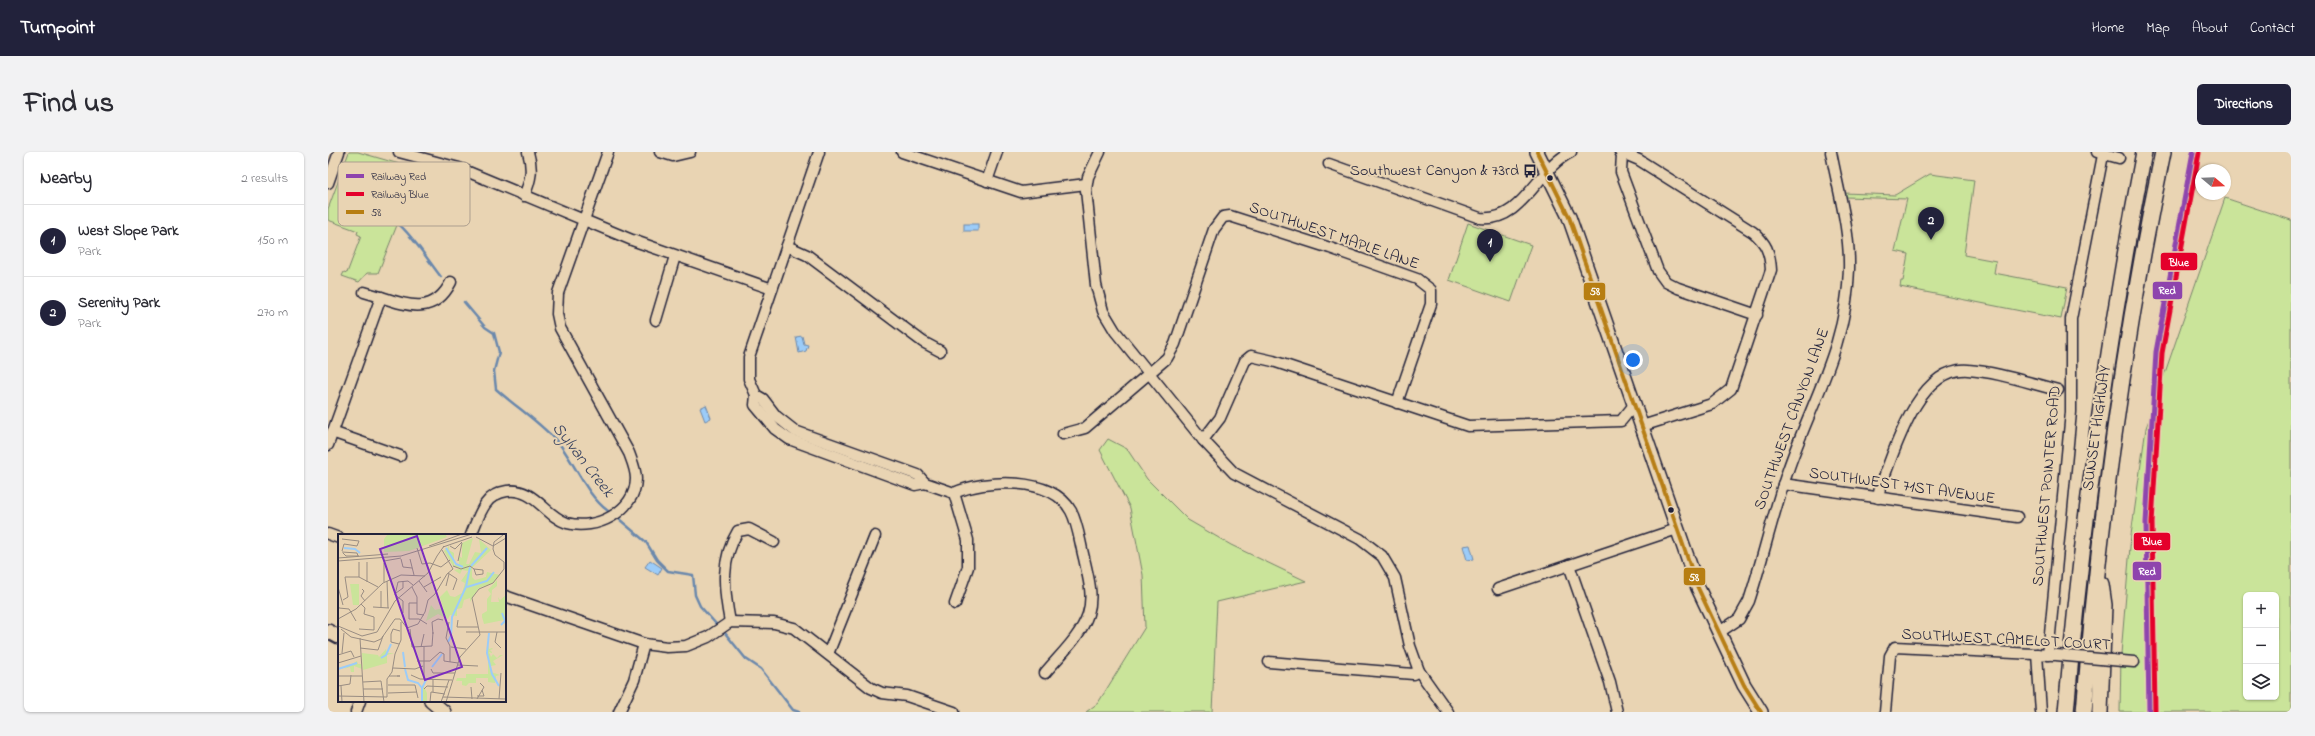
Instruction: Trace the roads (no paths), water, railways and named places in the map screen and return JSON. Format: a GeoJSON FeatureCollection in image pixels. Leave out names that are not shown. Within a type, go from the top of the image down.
{"type":"FeatureCollection","features":[{"type":"Feature","properties":{"kind":"highway","name":"SUNSET HIGHWAY"},"geometry":{"type":"LineString","coordinates":[[2066,712],[2078,571],[2100,406],[2115,302],[2144,152]]}},
{"type":"Feature","properties":{"kind":"highway","name":"SUNSET HIGHWAY"},"geometry":{"type":"LineString","coordinates":[[2084,712],[2098,552],[2130,328],[2163,152]]}},
{"type":"Feature","properties":{"kind":"highway"},"geometry":{"type":"LineString","coordinates":[[2098,552],[2104,605],[2100,712]]}},
{"type":"Feature","properties":{"kind":"main road"},"geometry":{"type":"LineString","coordinates":[[1537,152],[1548,171],[1571,224],[1698,588],[1744,685],[1761,712]]}},
{"type":"Feature","properties":{"kind":"main road"},"geometry":{"type":"LineString","coordinates":[[328,631],[338,636]]}},
{"type":"Feature","properties":{"kind":"main road"},"geometry":{"type":"LineString","coordinates":[[432,702],[444,712]]}},
{"type":"Feature","properties":{"kind":"street"},"geometry":{"type":"LineString","coordinates":[[328,183],[339,152]]}},
{"type":"Feature","properties":{"kind":"street"},"geometry":{"type":"LineString","coordinates":[[399,152],[436,162]]}},
{"type":"Feature","properties":{"kind":"street"},"geometry":{"type":"LineString","coordinates":[[524,196],[531,177],[531,161],[528,152]]}},
{"type":"Feature","properties":{"kind":"street"},"geometry":{"type":"LineString","coordinates":[[471,534],[484,504],[495,494],[508,490],[519,491],[532,496],[561,520],[574,524],[591,525],[607,519],[623,506],[635,486],[635,475],[629,453],[560,328],[557,314],[558,293],[608,152]]}},
{"type":"Feature","properties":{"kind":"street"},"geometry":{"type":"LineString","coordinates":[[660,152],[673,156],[690,152]]}},
{"type":"Feature","properties":{"kind":"street"},"geometry":{"type":"LineString","coordinates":[[819,152],[749,357],[750,380],[756,395],[755,405],[762,414],[788,439],[915,485],[926,483],[954,493],[970,486],[982,484],[1027,485],[1054,494],[1062,499],[1072,512],[1090,586],[1090,606],[1080,630],[1045,673]]}},
{"type":"Feature","properties":{"kind":"street"},"geometry":{"type":"LineString","coordinates":[[902,152],[1021,192],[1086,184]]}},
{"type":"Feature","properties":{"kind":"street"},"geometry":{"type":"LineString","coordinates":[[987,181],[997,152]]}},
{"type":"Feature","properties":{"kind":"street"},"geometry":{"type":"LineString","coordinates":[[1100,152],[1086,184],[1096,283],[1103,311],[1115,331],[1151,373],[1203,440],[1234,473],[1360,539],[1382,556],[1395,578],[1410,646],[1419,671],[1448,712]]}},
{"type":"Feature","properties":{"kind":"street"},"geometry":{"type":"LineString","coordinates":[[1329,164],[1480,218],[1492,220],[1500,218],[1516,206],[1558,158],[1571,152]]}},
{"type":"Feature","properties":{"kind":"street","name":"SOUTHWEST CANYON LANE"},"geometry":{"type":"LineString","coordinates":[[1718,632],[1736,623],[1746,609],[1783,484],[1829,369],[1845,310],[1849,268],[1847,238],[1831,152]]}},
{"type":"Feature","properties":{"kind":"street"},"geometry":{"type":"LineString","coordinates":[[1642,426],[1712,404],[1731,390],[1757,316],[1771,270],[1768,247],[1762,239],[1638,160],[1621,153],[1621,172],[1658,271],[1666,282],[1678,288],[1757,316]]}},
{"type":"Feature","properties":{"kind":"street"},"geometry":{"type":"LineString","coordinates":[[2100,153],[2119,158]]}},
{"type":"Feature","properties":{"kind":"street","name":"SOUTHWEST POINTER ROAD"},"geometry":{"type":"LineString","coordinates":[[2052,655],[2071,412],[2072,314],[2100,153]]}},
{"type":"Feature","properties":{"kind":"street"},"geometry":{"type":"LineString","coordinates":[[470,173],[583,222],[675,256],[772,289]]}},
{"type":"Feature","properties":{"kind":"street","name":"SOUTHWEST MAPLE LANE"},"geometry":{"type":"LineString","coordinates":[[1151,373],[1168,358],[1173,348],[1214,229],[1223,216],[1230,216],[1330,248],[1417,279],[1431,290],[1431,304],[1397,403]]}},
{"type":"Feature","properties":{"kind":"street"},"geometry":{"type":"LineString","coordinates":[[787,246],[807,255],[922,342],[940,352]]}},
{"type":"Feature","properties":{"kind":"street"},"geometry":{"type":"LineString","coordinates":[[656,320],[675,256]]}},
{"type":"Feature","properties":{"kind":"street"},"geometry":{"type":"LineString","coordinates":[[364,292],[406,305],[428,305],[445,294],[451,282]]}},
{"type":"Feature","properties":{"kind":"street"},"geometry":{"type":"LineString","coordinates":[[328,445],[382,298]]}},
{"type":"Feature","properties":{"kind":"street"},"geometry":{"type":"LineString","coordinates":[[1203,440],[1220,418],[1245,361],[1251,356],[1460,424],[1475,427],[1621,421],[1634,405]]}},
{"type":"Feature","properties":{"kind":"street"},"geometry":{"type":"LineString","coordinates":[[1878,498],[1880,488],[1906,423],[1925,392],[1950,372],[1967,370],[2058,390]]}},
{"type":"Feature","properties":{"kind":"street"},"geometry":{"type":"LineString","coordinates":[[1064,434],[1085,428],[1151,373]]}},
{"type":"Feature","properties":{"kind":"street"},"geometry":{"type":"LineString","coordinates":[[332,432],[400,456]]}},
{"type":"Feature","properties":{"kind":"street","name":"SOUTHWEST 71ST AVENUE"},"geometry":{"type":"LineString","coordinates":[[1783,484],[2017,517]]}},
{"type":"Feature","properties":{"kind":"street"},"geometry":{"type":"LineString","coordinates":[[954,493],[968,540],[968,567],[955,604]]}},
{"type":"Feature","properties":{"kind":"street"},"geometry":{"type":"LineString","coordinates":[[730,622],[724,594],[725,564],[730,542],[738,531],[749,529],[774,542]]}},
{"type":"Feature","properties":{"kind":"street"},"geometry":{"type":"LineString","coordinates":[[1498,590],[1677,529]]}},
{"type":"Feature","properties":{"kind":"street"},"geometry":{"type":"LineString","coordinates":[[328,534],[338,538]]}},
{"type":"Feature","properties":{"kind":"street"},"geometry":{"type":"LineString","coordinates":[[828,654],[875,536]]}},
{"type":"Feature","properties":{"kind":"street"},"geometry":{"type":"LineString","coordinates":[[1570,565],[1610,682],[1617,712]]}},
{"type":"Feature","properties":{"kind":"street"},"geometry":{"type":"LineString","coordinates":[[506,596],[644,644],[667,648],[686,646],[708,637],[730,622],[774,623],[794,628],[871,688],[882,693],[907,696],[954,712]]}},
{"type":"Feature","properties":{"kind":"street"},"geometry":{"type":"LineString","coordinates":[[619,712],[634,680],[644,644]]}},
{"type":"Feature","properties":{"kind":"street","name":"SOUTHWEST CAMELOT COURT"},"geometry":{"type":"LineString","coordinates":[[1885,712],[1890,656],[1895,647],[2037,654],[2134,662]]}},
{"type":"Feature","properties":{"kind":"street"},"geometry":{"type":"LineString","coordinates":[[2037,654],[2041,712]]}},
{"type":"Feature","properties":{"kind":"street"},"geometry":{"type":"LineString","coordinates":[[1268,662],[1413,674],[1419,671]]}},
{"type":"Feature","properties":{"kind":"street"},"geometry":{"type":"LineString","coordinates":[[356,712],[360,702]]}},
{"type":"Feature","properties":{"kind":"water"},"geometry":{"type":"Polygon","coordinates":[[[964,224],[978,224],[978,231],[964,231],[964,224]]]}},
{"type":"Feature","properties":{"kind":"water"},"geometry":{"type":"Polygon","coordinates":[[[802,336],[804,344],[808,345],[806,351],[799,353],[796,337],[802,336]]]}},
{"type":"Feature","properties":{"kind":"water"},"geometry":{"type":"Polygon","coordinates":[[[706,405],[711,418],[705,421],[700,408],[706,405]]]}},
{"type":"Feature","properties":{"kind":"water"},"geometry":{"type":"Polygon","coordinates":[[[1470,545],[1474,559],[1467,560],[1463,546],[1470,545]]]}},
{"type":"Feature","properties":{"kind":"water"},"geometry":{"type":"Polygon","coordinates":[[[650,560],[662,568],[658,575],[645,567],[650,560]]]}},
{"type":"Feature","properties":{"kind":"waterway","name":"Sylvan Creek"},"geometry":{"type":"LineString","coordinates":[[401,226],[417,244],[441,277]]}},
{"type":"Feature","properties":{"kind":"waterway"},"geometry":{"type":"LineString","coordinates":[[464,302],[485,327],[494,333],[499,352],[494,371],[496,389],[554,438],[567,454],[588,489],[600,504],[608,511]]}},
{"type":"Feature","properties":{"kind":"waterway","name":"Sylvan Creek"},"geometry":{"type":"LineString","coordinates":[[619,519],[646,542],[657,560],[668,571],[693,575],[695,595],[700,606],[716,624]]}},
{"type":"Feature","properties":{"kind":"waterway","name":"Sylvan Creek"},"geometry":{"type":"LineString","coordinates":[[725,633],[746,659],[761,669],[793,710],[799,712]]}},
{"type":"Feature","properties":{"kind":"rail line","name":"Red"},"geometry":{"type":"LineString","coordinates":[[2149,712],[2146,523],[2156,352],[2193,152]]}},
{"type":"Feature","properties":{"kind":"rail line","name":"Blue"},"geometry":{"type":"LineString","coordinates":[[2155,712],[2152,523],[2162,353],[2199,153]]}},
{"type":"Feature","properties":{"kind":"place","name":"Southwest Canyon & 73rd"},"geometry":{"type":"Point","coordinates":[1530,171]}},
{"type":"Feature","properties":{"kind":"place","name":"Serenity Park"},"geometry":{"type":"Point","coordinates":[1931,240]}},
{"type":"Feature","properties":{"kind":"place","name":"West Slope Park"},"geometry":{"type":"Point","coordinates":[1490,262]}}]}
